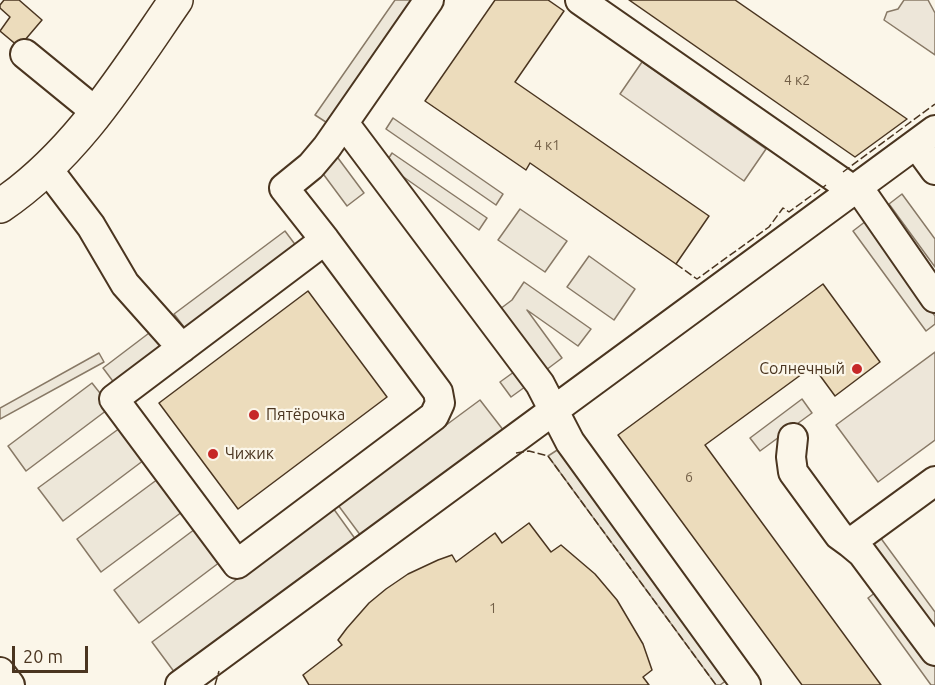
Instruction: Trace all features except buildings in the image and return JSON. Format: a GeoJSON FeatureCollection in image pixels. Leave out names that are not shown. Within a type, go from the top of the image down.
{"type":"FeatureCollection","features":[{"type":"Feature","properties":{"kind":"main road"},"geometry":{"type":"LineString","coordinates":[[0,206],[21,192],[47,168],[96,111],[128,71],[176,0]]}},
{"type":"Feature","properties":{"kind":"street"},"geometry":{"type":"LineString","coordinates":[[325,240],[114,399],[237,564],[434,416],[440,403],[438,392],[325,240],[284,188],[311,166],[344,123],[429,0]]}},
{"type":"Feature","properties":{"kind":"street"},"geometry":{"type":"LineString","coordinates":[[580,0],[855,188],[935,298]]}},
{"type":"Feature","properties":{"kind":"street"},"geometry":{"type":"LineString","coordinates":[[25,54],[96,111]]}},
{"type":"Feature","properties":{"kind":"street"},"geometry":{"type":"LineString","coordinates":[[344,123],[540,384],[570,442],[746,685]]}},
{"type":"Feature","properties":{"kind":"street"},"geometry":{"type":"LineString","coordinates":[[180,685],[926,137],[935,170]]}},
{"type":"Feature","properties":{"kind":"street"},"geometry":{"type":"LineString","coordinates":[[47,168],[91,226],[125,284],[182,348]]}},
{"type":"Feature","properties":{"kind":"street"},"geometry":{"type":"LineString","coordinates":[[793,438],[790,457],[793,472],[839,535],[865,556],[935,651]]}},
{"type":"Feature","properties":{"kind":"street"},"geometry":{"type":"LineString","coordinates":[[850,543],[935,481]]}},
{"type":"Feature","properties":{"kind":"street"},"geometry":{"type":"LineString","coordinates":[[0,672],[10,685]]}},
{"type":"Feature","properties":{"kind":"shaded area"},"geometry":{"type":"Polygon","coordinates":[[[395,0],[420,0],[332,126],[315,115],[395,0]]]}},
{"type":"Feature","properties":{"kind":"shaded area"},"geometry":{"type":"Polygon","coordinates":[[[904,0],[928,0],[935,13],[935,55],[884,20],[887,12],[898,9],[904,0]]]}},
{"type":"Feature","properties":{"kind":"shaded area"},"geometry":{"type":"Polygon","coordinates":[[[642,62],[766,149],[744,181],[620,94],[642,62]]]}},
{"type":"Feature","properties":{"kind":"shaded area"},"geometry":{"type":"Polygon","coordinates":[[[393,118],[503,194],[496,205],[386,129],[393,118]]]}},
{"type":"Feature","properties":{"kind":"shaded area"},"geometry":{"type":"Polygon","coordinates":[[[392,153],[487,218],[479,230],[385,164],[392,153]]]}},
{"type":"Feature","properties":{"kind":"shaded area"},"geometry":{"type":"Polygon","coordinates":[[[335,154],[364,193],[347,206],[318,167],[335,154]]]}},
{"type":"Feature","properties":{"kind":"shaded area"},"geometry":{"type":"Polygon","coordinates":[[[902,194],[935,239],[935,267],[889,204],[902,194]]]}},
{"type":"Feature","properties":{"kind":"shaded area"},"geometry":{"type":"Polygon","coordinates":[[[520,209],[567,241],[545,272],[498,240],[520,209]]]}},
{"type":"Feature","properties":{"kind":"shaded area"},"geometry":{"type":"Polygon","coordinates":[[[866,221],[935,316],[935,324],[926,331],[853,231],[866,221]]]}},
{"type":"Feature","properties":{"kind":"shaded area"},"geometry":{"type":"Polygon","coordinates":[[[285,231],[297,247],[187,331],[174,314],[285,231]]]}},
{"type":"Feature","properties":{"kind":"shaded area"},"geometry":{"type":"Polygon","coordinates":[[[589,256],[635,289],[614,320],[567,287],[589,256]]]}},
{"type":"Feature","properties":{"kind":"shaded area"},"geometry":{"type":"Polygon","coordinates":[[[524,282],[591,329],[578,346],[527,310],[562,358],[546,370],[500,309],[512,300],[524,282]]]}},
{"type":"Feature","properties":{"kind":"shaded area"},"geometry":{"type":"Polygon","coordinates":[[[157,327],[169,344],[115,384],[103,368],[157,327]]]}},
{"type":"Feature","properties":{"kind":"shaded area"},"geometry":{"type":"Polygon","coordinates":[[[935,352],[935,440],[878,482],[836,425],[935,352]]]}},
{"type":"Feature","properties":{"kind":"shaded area"},"geometry":{"type":"Polygon","coordinates":[[[99,353],[104,362],[0,419],[0,408],[99,353]]]}},
{"type":"Feature","properties":{"kind":"shaded area"},"geometry":{"type":"Polygon","coordinates":[[[518,369],[529,384],[511,397],[500,382],[518,369]]]}},
{"type":"Feature","properties":{"kind":"shaded area"},"geometry":{"type":"Polygon","coordinates":[[[92,383],[111,407],[26,471],[8,446],[92,383]]]}},
{"type":"Feature","properties":{"kind":"shaded area"},"geometry":{"type":"Polygon","coordinates":[[[802,399],[812,413],[760,451],[750,438],[802,399]]]}},
{"type":"Feature","properties":{"kind":"shaded area"},"geometry":{"type":"Polygon","coordinates":[[[480,400],[504,431],[361,536],[338,505],[480,400]]]}},
{"type":"Feature","properties":{"kind":"shaded area"},"geometry":{"type":"Polygon","coordinates":[[[124,425],[148,457],[63,521],[38,488],[124,425]]]}},
{"type":"Feature","properties":{"kind":"shaded area"},"geometry":{"type":"Polygon","coordinates":[[[565,445],[734,675],[720,685],[716,685],[548,456],[565,445]]]}},
{"type":"Feature","properties":{"kind":"shaded area"},"geometry":{"type":"Polygon","coordinates":[[[162,476],[186,509],[101,572],[77,539],[162,476]]]}},
{"type":"Feature","properties":{"kind":"shaded area"},"geometry":{"type":"Polygon","coordinates":[[[333,508],[356,540],[175,673],[152,642],[333,508]]]}},
{"type":"Feature","properties":{"kind":"shaded area"},"geometry":{"type":"Polygon","coordinates":[[[199,526],[224,559],[139,623],[114,590],[199,526]]]}},
{"type":"Feature","properties":{"kind":"shaded area"},"geometry":{"type":"Polygon","coordinates":[[[877,533],[935,612],[935,638],[864,542],[877,533]]]}},
{"type":"Feature","properties":{"kind":"shaded area"},"geometry":{"type":"Polygon","coordinates":[[[880,589],[935,664],[935,685],[931,685],[868,598],[880,589]]]}},
{"type":"Feature","properties":{"kind":"fence"},"geometry":{"type":"LineString","coordinates":[[843,172],[935,104]]}},
{"type":"Feature","properties":{"kind":"fence"},"geometry":{"type":"LineString","coordinates":[[676,264],[697,279],[769,227],[783,208],[789,212],[826,185]]}},
{"type":"Feature","properties":{"kind":"fence"},"geometry":{"type":"LineString","coordinates":[[516,453],[529,451],[548,456],[716,685]]}},
{"type":"Feature","properties":{"kind":"fence"},"geometry":{"type":"LineString","coordinates":[[215,685],[219,671]]}},
{"type":"Feature","properties":{"kind":"place","name":"Солнечный"},"geometry":{"type":"Point","coordinates":[857,369]}},
{"type":"Feature","properties":{"kind":"place","name":"Пятёрочка"},"geometry":{"type":"Point","coordinates":[254,415]}},
{"type":"Feature","properties":{"kind":"place","name":"Чижик"},"geometry":{"type":"Point","coordinates":[213,454]}}]}
